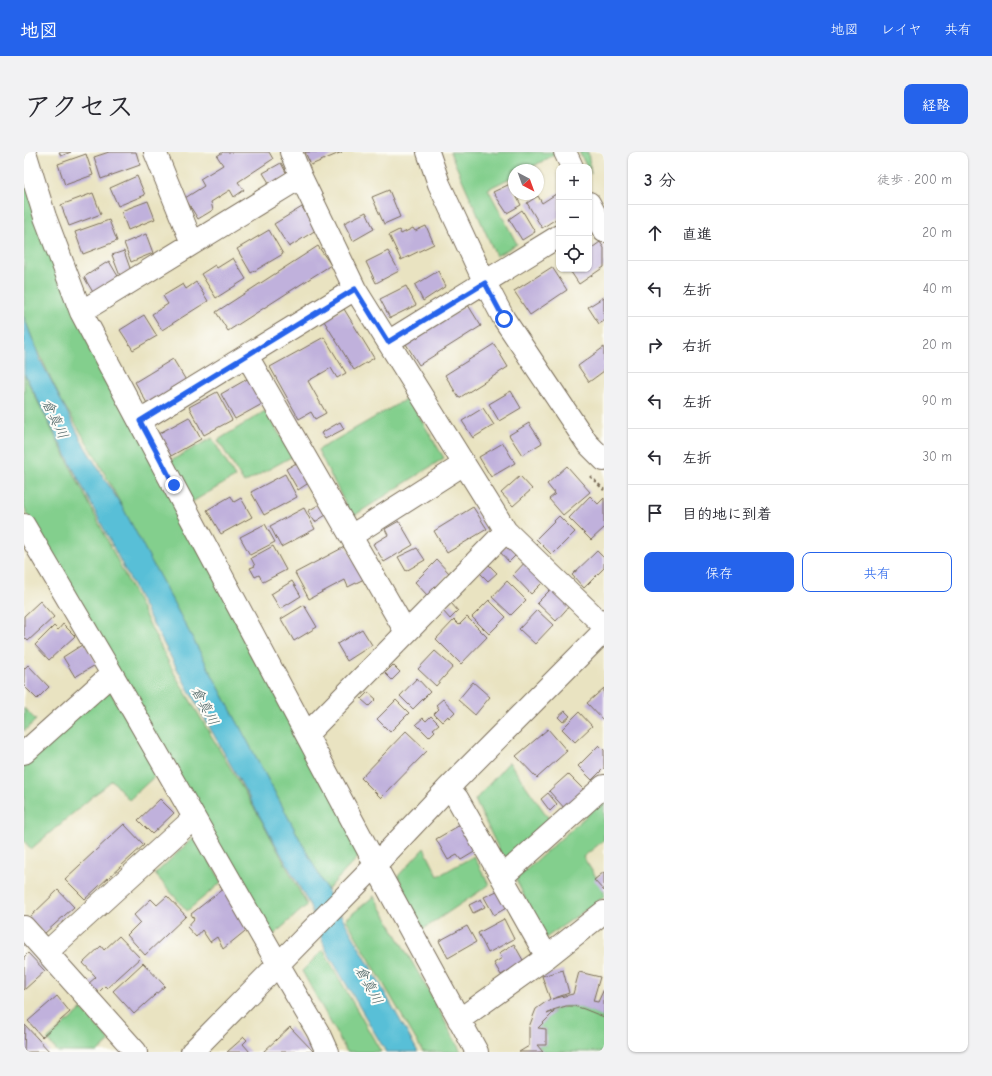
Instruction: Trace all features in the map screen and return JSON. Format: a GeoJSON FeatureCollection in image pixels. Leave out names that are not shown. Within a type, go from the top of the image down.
{"type":"FeatureCollection","features":[{"type":"Feature","properties":{"kind":"street"},"geometry":{"type":"LineString","coordinates":[[24,152],[45,217],[81,312],[368,850],[369,872],[477,1052]]}},
{"type":"Feature","properties":{"kind":"street"},"geometry":{"type":"LineString","coordinates":[[155,152],[192,243]]}},
{"type":"Feature","properties":{"kind":"street"},"geometry":{"type":"LineString","coordinates":[[291,152],[301,177],[355,289],[506,531],[604,626]]}},
{"type":"Feature","properties":{"kind":"street"},"geometry":{"type":"LineString","coordinates":[[428,152],[439,184],[485,283],[504,319],[582,436],[604,460]]}},
{"type":"Feature","properties":{"kind":"street"},"geometry":{"type":"LineString","coordinates":[[565,152],[571,164]]}},
{"type":"Feature","properties":{"kind":"street"},"geometry":{"type":"LineString","coordinates":[[81,312],[301,177]]}},
{"type":"Feature","properties":{"kind":"street"},"geometry":{"type":"LineString","coordinates":[[388,342],[556,238]]}},
{"type":"Feature","properties":{"kind":"street"},"geometry":{"type":"LineString","coordinates":[[140,421],[355,289]]}},
{"type":"Feature","properties":{"kind":"street"},"geometry":{"type":"LineString","coordinates":[[247,356],[406,632]]}},
{"type":"Feature","properties":{"kind":"street"},"geometry":{"type":"LineString","coordinates":[[351,536],[464,464]]}},
{"type":"Feature","properties":{"kind":"street"},"geometry":{"type":"LineString","coordinates":[[24,525],[112,674],[194,818],[285,958],[327,1052]]}},
{"type":"Feature","properties":{"kind":"street"},"geometry":{"type":"LineString","coordinates":[[307,734],[506,531]]}},
{"type":"Feature","properties":{"kind":"street"},"geometry":{"type":"LineString","coordinates":[[192,1052],[369,872],[448,788],[604,631]]}},
{"type":"Feature","properties":{"kind":"street"},"geometry":{"type":"LineString","coordinates":[[24,753],[112,674]]}},
{"type":"Feature","properties":{"kind":"street"},"geometry":{"type":"LineString","coordinates":[[502,877],[604,786]]}},
{"type":"Feature","properties":{"kind":"street"},"geometry":{"type":"LineString","coordinates":[[448,788],[457,798],[547,957]]}},
{"type":"Feature","properties":{"kind":"street"},"geometry":{"type":"LineString","coordinates":[[47,952],[194,818]]}},
{"type":"Feature","properties":{"kind":"street"},"geometry":{"type":"LineString","coordinates":[[459,1020],[547,957],[600,923]]}},
{"type":"Feature","properties":{"kind":"street"},"geometry":{"type":"LineString","coordinates":[[24,928],[136,1052]]}},
{"type":"Feature","properties":{"kind":"street"},"geometry":{"type":"LineString","coordinates":[[318,1032],[337,1047],[340,1052]]}},
{"type":"Feature","properties":{"kind":"green space"},"geometry":{"type":"Polygon","coordinates":[[[24,152],[82,324],[365,850],[327,890],[94,454],[61,400],[33,340],[24,317],[24,152]]]}},
{"type":"Feature","properties":{"kind":"green space"},"geometry":{"type":"Polygon","coordinates":[[[450,152],[555,152],[556,154],[537,164],[508,164],[508,179],[488,189],[517,244],[496,256],[450,152]]]}},
{"type":"Feature","properties":{"kind":"green space"},"geometry":{"type":"Polygon","coordinates":[[[579,152],[588,152],[590,164],[585,164],[579,152]]]}},
{"type":"Feature","properties":{"kind":"green space"},"geometry":{"type":"Polygon","coordinates":[[[24,374],[174,673],[263,823],[307,905],[270,938],[31,523],[24,506],[24,374]]]}},
{"type":"Feature","properties":{"kind":"green space"},"geometry":{"type":"Polygon","coordinates":[[[408,398],[444,458],[352,517],[318,450],[408,398]]]}},
{"type":"Feature","properties":{"kind":"green space"},"geometry":{"type":"Polygon","coordinates":[[[265,411],[293,456],[244,483],[218,440],[265,411]]]}},
{"type":"Feature","properties":{"kind":"green space"},"geometry":{"type":"Polygon","coordinates":[[[212,438],[235,477],[192,502],[170,461],[212,438]]]}},
{"type":"Feature","properties":{"kind":"green space"},"geometry":{"type":"Polygon","coordinates":[[[107,686],[158,773],[129,800],[112,780],[31,849],[24,841],[24,763],[107,686]]]}},
{"type":"Feature","properties":{"kind":"green space"},"geometry":{"type":"Polygon","coordinates":[[[24,708],[36,720],[24,731],[24,708]]]}},
{"type":"Feature","properties":{"kind":"green space"},"geometry":{"type":"Polygon","coordinates":[[[509,762],[550,820],[504,860],[475,800],[509,762]]]}},
{"type":"Feature","properties":{"kind":"green space"},"geometry":{"type":"Polygon","coordinates":[[[604,800],[604,840],[583,857],[604,889],[604,897],[544,939],[516,879],[604,800]]]}},
{"type":"Feature","properties":{"kind":"green space"},"geometry":{"type":"Polygon","coordinates":[[[195,836],[222,882],[187,911],[155,874],[195,836]]]}},
{"type":"Feature","properties":{"kind":"green space"},"geometry":{"type":"Polygon","coordinates":[[[424,848],[438,876],[474,856],[489,885],[422,930],[398,876],[424,848]]]}},
{"type":"Feature","properties":{"kind":"green space"},"geometry":{"type":"Polygon","coordinates":[[[374,896],[431,995],[461,1052],[423,1052],[346,919],[374,896]]]}},
{"type":"Feature","properties":{"kind":"green space"},"geometry":{"type":"Polygon","coordinates":[[[323,950],[381,1052],[347,1052],[302,971],[323,950]]]}},
{"type":"Feature","properties":{"kind":"green space"},"geometry":{"type":"Polygon","coordinates":[[[566,1006],[581,1008],[604,1017],[604,1052],[543,1052],[537,1045],[546,1045],[546,1029],[538,1028],[554,1012],[547,1014],[553,1010],[566,1006]]]}},
{"type":"Feature","properties":{"kind":"green space"},"geometry":{"type":"Polygon","coordinates":[[[82,1009],[110,1041],[98,1052],[58,1052],[47,1040],[82,1009]]]}},
{"type":"Feature","properties":{"kind":"water","name":"倉真川"},"geometry":{"type":"Polygon","coordinates":[[[24,317],[40,359],[85,447],[124,510],[327,890],[418,1052],[386,1052],[325,948],[309,904],[187,687],[143,605],[24,373],[24,317]]]}},
{"type":"Feature","properties":{"kind":"building"},"geometry":{"type":"Polygon","coordinates":[[[59,152],[71,152],[61,156],[59,152]]]}},
{"type":"Feature","properties":{"kind":"building"},"geometry":{"type":"Polygon","coordinates":[[[109,152],[136,152],[140,165],[101,179],[94,157],[109,152]]]}},
{"type":"Feature","properties":{"kind":"building"},"geometry":{"type":"Polygon","coordinates":[[[223,152],[269,152],[273,159],[238,182],[244,190],[234,197],[230,190],[211,202],[213,210],[198,219],[185,198],[204,186],[200,179],[223,165],[217,156],[223,152]]]}},
{"type":"Feature","properties":{"kind":"building"},"geometry":{"type":"Polygon","coordinates":[[[305,152],[342,152],[311,165],[305,152]]]}},
{"type":"Feature","properties":{"kind":"building"},"geometry":{"type":"Polygon","coordinates":[[[86,154],[93,175],[65,185],[58,164],[86,154]]]}},
{"type":"Feature","properties":{"kind":"building"},"geometry":{"type":"Polygon","coordinates":[[[281,163],[288,176],[271,186],[263,173],[281,163]]]}},
{"type":"Feature","properties":{"kind":"building"},"geometry":{"type":"Polygon","coordinates":[[[137,176],[145,195],[118,206],[110,188],[137,176]]]}},
{"type":"Feature","properties":{"kind":"building"},"geometry":{"type":"Polygon","coordinates":[[[508,185],[508,200],[518,200],[521,205],[507,213],[493,192],[508,185]]]}},
{"type":"Feature","properties":{"kind":"building"},"geometry":{"type":"Polygon","coordinates":[[[389,190],[400,217],[384,224],[372,197],[389,190]]]}},
{"type":"Feature","properties":{"kind":"building"},"geometry":{"type":"Polygon","coordinates":[[[93,193],[101,214],[69,226],[61,205],[93,193]]]}},
{"type":"Feature","properties":{"kind":"building"},"geometry":{"type":"Polygon","coordinates":[[[556,194],[556,219],[542,228],[527,203],[532,200],[540,200],[542,203],[556,194]]]}},
{"type":"Feature","properties":{"kind":"building"},"geometry":{"type":"Polygon","coordinates":[[[148,201],[155,219],[128,230],[121,211],[148,201]]]}},
{"type":"Feature","properties":{"kind":"building"},"geometry":{"type":"Polygon","coordinates":[[[302,207],[316,230],[289,247],[274,224],[302,207]]]}},
{"type":"Feature","properties":{"kind":"building"},"geometry":{"type":"Polygon","coordinates":[[[522,210],[535,232],[522,240],[509,219],[522,210]]]}},
{"type":"Feature","properties":{"kind":"building"},"geometry":{"type":"Polygon","coordinates":[[[366,212],[374,229],[353,241],[344,223],[366,212]]]}},
{"type":"Feature","properties":{"kind":"building"},"geometry":{"type":"Polygon","coordinates":[[[109,220],[117,241],[83,254],[75,232],[109,220]]]}},
{"type":"Feature","properties":{"kind":"building"},"geometry":{"type":"Polygon","coordinates":[[[426,226],[434,244],[401,260],[389,235],[399,230],[401,234],[413,228],[415,231],[426,226]]]}},
{"type":"Feature","properties":{"kind":"building"},"geometry":{"type":"Polygon","coordinates":[[[269,230],[283,254],[251,273],[237,249],[269,230]]]}},
{"type":"Feature","properties":{"kind":"building"},"geometry":{"type":"Polygon","coordinates":[[[146,234],[153,253],[131,262],[124,243],[146,234]]]}},
{"type":"Feature","properties":{"kind":"building"},"geometry":{"type":"Polygon","coordinates":[[[600,242],[604,248],[604,267],[579,284],[571,272],[592,272],[592,248],[600,242]]]}},
{"type":"Feature","properties":{"kind":"building"},"geometry":{"type":"Polygon","coordinates":[[[318,246],[331,265],[228,331],[216,312],[318,246]]]}},
{"type":"Feature","properties":{"kind":"building"},"geometry":{"type":"Polygon","coordinates":[[[124,251],[131,271],[120,276],[112,255],[124,251]]]}},
{"type":"Feature","properties":{"kind":"building"},"geometry":{"type":"Polygon","coordinates":[[[388,251],[399,271],[376,283],[366,262],[388,251]]]}},
{"type":"Feature","properties":{"kind":"building"},"geometry":{"type":"Polygon","coordinates":[[[233,258],[246,279],[216,298],[201,274],[215,265],[217,268],[233,258]]]}},
{"type":"Feature","properties":{"kind":"building"},"geometry":{"type":"Polygon","coordinates":[[[109,261],[119,278],[94,294],[84,277],[109,261]]]}},
{"type":"Feature","properties":{"kind":"building"},"geometry":{"type":"Polygon","coordinates":[[[552,267],[567,290],[530,315],[514,291],[552,267]]]}},
{"type":"Feature","properties":{"kind":"building"},"geometry":{"type":"Polygon","coordinates":[[[438,271],[446,286],[423,301],[415,285],[438,271]]]}},
{"type":"Feature","properties":{"kind":"building"},"geometry":{"type":"Polygon","coordinates":[[[196,282],[208,301],[162,330],[152,314],[168,304],[163,296],[183,284],[186,289],[196,282]]]}},
{"type":"Feature","properties":{"kind":"building"},"geometry":{"type":"Polygon","coordinates":[[[406,286],[416,305],[390,318],[380,299],[406,286]]]}},
{"type":"Feature","properties":{"kind":"building"},"geometry":{"type":"Polygon","coordinates":[[[604,297],[604,321],[599,324],[588,307],[604,297]]]}},
{"type":"Feature","properties":{"kind":"building"},"geometry":{"type":"Polygon","coordinates":[[[468,305],[481,326],[419,365],[406,344],[468,305]]]}},
{"type":"Feature","properties":{"kind":"building"},"geometry":{"type":"Polygon","coordinates":[[[344,309],[374,358],[354,370],[324,321],[344,309]]]}},
{"type":"Feature","properties":{"kind":"building"},"geometry":{"type":"Polygon","coordinates":[[[144,315],[157,336],[133,350],[120,330],[144,315]]]}},
{"type":"Feature","properties":{"kind":"building"},"geometry":{"type":"Polygon","coordinates":[[[324,337],[346,373],[337,378],[331,368],[308,381],[326,413],[315,419],[311,412],[299,419],[270,367],[324,337]]]}},
{"type":"Feature","properties":{"kind":"building"},"geometry":{"type":"Polygon","coordinates":[[[494,344],[508,367],[459,398],[445,375],[494,344]]]}},
{"type":"Feature","properties":{"kind":"building"},"geometry":{"type":"Polygon","coordinates":[[[604,347],[604,371],[589,382],[578,366],[604,347]]]}},
{"type":"Feature","properties":{"kind":"building"},"geometry":{"type":"Polygon","coordinates":[[[173,359],[187,382],[148,405],[135,382],[173,359]]]}},
{"type":"Feature","properties":{"kind":"building"},"geometry":{"type":"Polygon","coordinates":[[[249,378],[264,403],[235,419],[221,394],[249,378]]]}},
{"type":"Feature","properties":{"kind":"building"},"geometry":{"type":"Polygon","coordinates":[[[511,391],[521,408],[499,421],[489,404],[511,391]]]}},
{"type":"Feature","properties":{"kind":"building"},"geometry":{"type":"Polygon","coordinates":[[[217,392],[232,420],[204,435],[189,407],[217,392]]]}},
{"type":"Feature","properties":{"kind":"building"},"geometry":{"type":"Polygon","coordinates":[[[483,408],[494,425],[473,438],[462,421],[483,408]]]}},
{"type":"Feature","properties":{"kind":"building"},"geometry":{"type":"Polygon","coordinates":[[[189,417],[201,439],[171,456],[158,434],[189,417]]]}},
{"type":"Feature","properties":{"kind":"building"},"geometry":{"type":"Polygon","coordinates":[[[340,422],[344,429],[325,439],[321,433],[340,422]]]}},
{"type":"Feature","properties":{"kind":"building"},"geometry":{"type":"Polygon","coordinates":[[[529,423],[542,443],[522,455],[509,435],[529,423]]]}},
{"type":"Feature","properties":{"kind":"building"},"geometry":{"type":"Polygon","coordinates":[[[503,443],[515,463],[491,477],[479,457],[503,443]]]}},
{"type":"Feature","properties":{"kind":"building"},"geometry":{"type":"Polygon","coordinates":[[[298,462],[310,482],[298,490],[286,469],[298,462]]]}},
{"type":"Feature","properties":{"kind":"building"},"geometry":{"type":"Polygon","coordinates":[[[567,466],[590,492],[563,515],[549,499],[555,494],[547,484],[567,466]]]}},
{"type":"Feature","properties":{"kind":"building"},"geometry":{"type":"Polygon","coordinates":[[[285,474],[297,497],[264,515],[251,492],[285,474]]]}},
{"type":"Feature","properties":{"kind":"building"},"geometry":{"type":"Polygon","coordinates":[[[520,476],[532,489],[513,506],[501,493],[520,476]]]}},
{"type":"Feature","properties":{"kind":"building"},"geometry":{"type":"Polygon","coordinates":[[[231,496],[234,502],[241,498],[252,517],[221,534],[207,510],[231,496]]]}},
{"type":"Feature","properties":{"kind":"building"},"geometry":{"type":"Polygon","coordinates":[[[590,496],[598,504],[604,498],[604,528],[591,540],[569,518],[590,496]]]}},
{"type":"Feature","properties":{"kind":"building"},"geometry":{"type":"Polygon","coordinates":[[[320,504],[326,515],[315,522],[308,511],[320,504]]]}},
{"type":"Feature","properties":{"kind":"building"},"geometry":{"type":"Polygon","coordinates":[[[473,507],[487,529],[447,553],[434,531],[473,507]]]}},
{"type":"Feature","properties":{"kind":"building"},"geometry":{"type":"Polygon","coordinates":[[[304,508],[315,529],[281,547],[270,526],[304,508]]]}},
{"type":"Feature","properties":{"kind":"building"},"geometry":{"type":"Polygon","coordinates":[[[559,516],[575,532],[552,555],[536,539],[559,516]]]}},
{"type":"Feature","properties":{"kind":"building"},"geometry":{"type":"Polygon","coordinates":[[[399,521],[413,545],[384,562],[373,544],[388,535],[385,529],[399,521]]]}},
{"type":"Feature","properties":{"kind":"building"},"geometry":{"type":"Polygon","coordinates":[[[265,524],[275,542],[250,555],[240,537],[265,524]]]}},
{"type":"Feature","properties":{"kind":"building"},"geometry":{"type":"Polygon","coordinates":[[[508,544],[517,554],[509,562],[500,552],[508,544]]]}},
{"type":"Feature","properties":{"kind":"building"},"geometry":{"type":"Polygon","coordinates":[[[273,546],[286,570],[263,582],[259,575],[255,577],[250,568],[255,566],[251,558],[273,546]]]}},
{"type":"Feature","properties":{"kind":"building"},"geometry":{"type":"Polygon","coordinates":[[[346,546],[364,579],[348,587],[345,580],[309,599],[295,573],[346,546]]]}},
{"type":"Feature","properties":{"kind":"building"},"geometry":{"type":"Polygon","coordinates":[[[417,548],[425,560],[406,571],[398,557],[417,548]]]}},
{"type":"Feature","properties":{"kind":"building"},"geometry":{"type":"Polygon","coordinates":[[[597,551],[604,558],[604,568],[584,588],[572,575],[597,551]]]}},
{"type":"Feature","properties":{"kind":"building"},"geometry":{"type":"Polygon","coordinates":[[[528,559],[547,578],[531,594],[513,575],[528,559]]]}},
{"type":"Feature","properties":{"kind":"building"},"geometry":{"type":"Polygon","coordinates":[[[437,560],[449,573],[427,595],[415,582],[437,560]]]}},
{"type":"Feature","properties":{"kind":"building"},"geometry":{"type":"Polygon","coordinates":[[[488,564],[497,573],[488,581],[480,573],[488,564]]]}},
{"type":"Feature","properties":{"kind":"building"},"geometry":{"type":"Polygon","coordinates":[[[292,581],[301,596],[280,609],[271,594],[292,581]]]}},
{"type":"Feature","properties":{"kind":"building"},"geometry":{"type":"Polygon","coordinates":[[[507,581],[526,600],[511,615],[492,597],[507,581]]]}},
{"type":"Feature","properties":{"kind":"building"},"geometry":{"type":"Polygon","coordinates":[[[555,585],[573,602],[556,621],[537,603],[555,585]]]}},
{"type":"Feature","properties":{"kind":"building"},"geometry":{"type":"Polygon","coordinates":[[[489,600],[506,617],[489,634],[472,617],[489,600]]]}},
{"type":"Feature","properties":{"kind":"building"},"geometry":{"type":"Polygon","coordinates":[[[40,601],[54,617],[28,641],[24,637],[24,616],[40,601]]]}},
{"type":"Feature","properties":{"kind":"building"},"geometry":{"type":"Polygon","coordinates":[[[451,603],[458,611],[450,619],[443,611],[451,603]]]}},
{"type":"Feature","properties":{"kind":"building"},"geometry":{"type":"Polygon","coordinates":[[[304,605],[317,627],[294,641],[281,619],[304,605]]]}},
{"type":"Feature","properties":{"kind":"building"},"geometry":{"type":"Polygon","coordinates":[[[537,610],[553,625],[535,644],[519,629],[537,610]]]}},
{"type":"Feature","properties":{"kind":"building"},"geometry":{"type":"Polygon","coordinates":[[[467,617],[487,637],[461,664],[436,639],[454,620],[459,625],[467,617]]]}},
{"type":"Feature","properties":{"kind":"building"},"geometry":{"type":"Polygon","coordinates":[[[63,624],[75,636],[49,660],[35,645],[54,626],[58,630],[63,624]]]}},
{"type":"Feature","properties":{"kind":"building"},"geometry":{"type":"Polygon","coordinates":[[[362,629],[372,645],[347,661],[337,644],[362,629]]]}},
{"type":"Feature","properties":{"kind":"building"},"geometry":{"type":"Polygon","coordinates":[[[85,643],[97,664],[75,677],[63,657],[85,643]]]}},
{"type":"Feature","properties":{"kind":"building"},"geometry":{"type":"Polygon","coordinates":[[[435,651],[453,667],[436,686],[418,669],[435,651]]]}},
{"type":"Feature","properties":{"kind":"building"},"geometry":{"type":"Polygon","coordinates":[[[28,665],[49,687],[37,699],[24,686],[24,669],[28,665]]]}},
{"type":"Feature","properties":{"kind":"building"},"geometry":{"type":"Polygon","coordinates":[[[393,665],[400,672],[392,680],[385,673],[393,665]]]}},
{"type":"Feature","properties":{"kind":"building"},"geometry":{"type":"Polygon","coordinates":[[[417,678],[430,692],[413,709],[400,696],[417,678]]]}},
{"type":"Feature","properties":{"kind":"building"},"geometry":{"type":"Polygon","coordinates":[[[473,682],[490,697],[475,715],[458,700],[473,682]]]}},
{"type":"Feature","properties":{"kind":"building"},"geometry":{"type":"Polygon","coordinates":[[[604,688],[604,719],[603,720],[587,703],[604,688]]]}},
{"type":"Feature","properties":{"kind":"building"},"geometry":{"type":"Polygon","coordinates":[[[368,692],[376,699],[369,706],[361,699],[368,692]]]}},
{"type":"Feature","properties":{"kind":"building"},"geometry":{"type":"Polygon","coordinates":[[[443,699],[455,712],[442,722],[434,714],[439,709],[436,705],[443,699]]]}},
{"type":"Feature","properties":{"kind":"building"},"geometry":{"type":"Polygon","coordinates":[[[396,700],[409,713],[390,732],[377,719],[396,700]]]}},
{"type":"Feature","properties":{"kind":"building"},"geometry":{"type":"Polygon","coordinates":[[[565,711],[570,716],[563,722],[558,717],[565,711]]]}},
{"type":"Feature","properties":{"kind":"building"},"geometry":{"type":"Polygon","coordinates":[[[579,712],[592,726],[575,742],[562,729],[579,712]]]}},
{"type":"Feature","properties":{"kind":"building"},"geometry":{"type":"Polygon","coordinates":[[[431,716],[439,724],[433,729],[435,731],[429,737],[416,724],[423,718],[426,721],[431,716]]]}},
{"type":"Feature","properties":{"kind":"building"},"geometry":{"type":"Polygon","coordinates":[[[548,729],[567,751],[537,778],[516,756],[548,729]]]}},
{"type":"Feature","properties":{"kind":"building"},"geometry":{"type":"Polygon","coordinates":[[[406,731],[427,751],[381,798],[361,778],[406,731]]]}},
{"type":"Feature","properties":{"kind":"building"},"geometry":{"type":"Polygon","coordinates":[[[599,745],[604,750],[604,768],[592,780],[578,766],[599,745]]]}},
{"type":"Feature","properties":{"kind":"building"},"geometry":{"type":"Polygon","coordinates":[[[568,774],[585,791],[566,810],[549,791],[568,774]]]}},
{"type":"Feature","properties":{"kind":"building"},"geometry":{"type":"Polygon","coordinates":[[[548,793],[557,804],[550,811],[541,799],[548,793]]]}},
{"type":"Feature","properties":{"kind":"building"},"geometry":{"type":"Polygon","coordinates":[[[160,799],[174,813],[152,834],[138,820],[160,799]]]}},
{"type":"Feature","properties":{"kind":"building"},"geometry":{"type":"Polygon","coordinates":[[[124,824],[144,845],[85,899],[65,879],[124,824]]]}},
{"type":"Feature","properties":{"kind":"building"},"geometry":{"type":"Polygon","coordinates":[[[460,825],[476,851],[461,860],[457,855],[448,860],[436,839],[460,825]]]}},
{"type":"Feature","properties":{"kind":"building"},"geometry":{"type":"Polygon","coordinates":[[[604,872],[604,891],[594,880],[604,872]]]}},
{"type":"Feature","properties":{"kind":"building"},"geometry":{"type":"Polygon","coordinates":[[[224,888],[250,927],[223,949],[217,937],[210,942],[202,930],[196,937],[187,927],[194,919],[191,914],[224,888]]]}},
{"type":"Feature","properties":{"kind":"building"},"geometry":{"type":"Polygon","coordinates":[[[58,890],[74,907],[44,934],[29,918],[58,890]]]}},
{"type":"Feature","properties":{"kind":"building"},"geometry":{"type":"Polygon","coordinates":[[[499,890],[508,907],[494,915],[484,897],[499,890]]]}},
{"type":"Feature","properties":{"kind":"building"},"geometry":{"type":"Polygon","coordinates":[[[167,896],[186,916],[145,955],[127,935],[140,922],[134,915],[151,899],[157,905],[167,896]]]}},
{"type":"Feature","properties":{"kind":"building"},"geometry":{"type":"Polygon","coordinates":[[[481,899],[485,907],[473,913],[469,905],[481,899]]]}},
{"type":"Feature","properties":{"kind":"building"},"geometry":{"type":"Polygon","coordinates":[[[504,919],[514,939],[488,953],[478,933],[504,919]]]}},
{"type":"Feature","properties":{"kind":"building"},"geometry":{"type":"Polygon","coordinates":[[[467,926],[476,942],[448,958],[439,941],[467,926]]]}},
{"type":"Feature","properties":{"kind":"building"},"geometry":{"type":"Polygon","coordinates":[[[119,936],[140,958],[107,988],[105,986],[97,994],[88,984],[96,977],[83,963],[101,946],[104,950],[119,936]]]}},
{"type":"Feature","properties":{"kind":"building"},"geometry":{"type":"Polygon","coordinates":[[[514,944],[524,962],[501,975],[494,963],[502,958],[499,953],[514,944]]]}},
{"type":"Feature","properties":{"kind":"building"},"geometry":{"type":"Polygon","coordinates":[[[28,953],[45,971],[24,990],[24,957],[28,953]]]}},
{"type":"Feature","properties":{"kind":"building"},"geometry":{"type":"Polygon","coordinates":[[[143,963],[165,986],[134,1014],[113,991],[143,963]]]}},
{"type":"Feature","properties":{"kind":"building"},"geometry":{"type":"Polygon","coordinates":[[[563,970],[569,993],[552,999],[573,994],[579,972],[600,977],[593,1001],[598,1002],[604,989],[604,1017],[574,1006],[566,1006],[553,1010],[547,1014],[555,1011],[538,1028],[546,1029],[546,1045],[537,1045],[543,1052],[519,1052],[529,1046],[529,1027],[536,1009],[550,999],[542,976],[563,970]]]}},
{"type":"Feature","properties":{"kind":"building"},"geometry":{"type":"Polygon","coordinates":[[[57,996],[70,1012],[42,1037],[28,1021],[57,996]]]}},
{"type":"Feature","properties":{"kind":"building"},"geometry":{"type":"Polygon","coordinates":[[[25,1025],[50,1052],[24,1052],[25,1025]]]}},
{"type":"Feature","properties":{"kind":"building"},"geometry":{"type":"Polygon","coordinates":[[[290,1027],[314,1052],[263,1052],[290,1027]]]}},
{"type":"Feature","properties":{"kind":"building"},"geometry":{"type":"Polygon","coordinates":[[[244,1037],[247,1040],[243,1044],[250,1052],[227,1052],[244,1037]]]}},
{"type":"Feature","properties":{"kind":"route"},"geometry":{"type":"LineString","coordinates":[[174,485],[140,421],[355,289],[388,342],[485,283],[504,319]]}}]}
